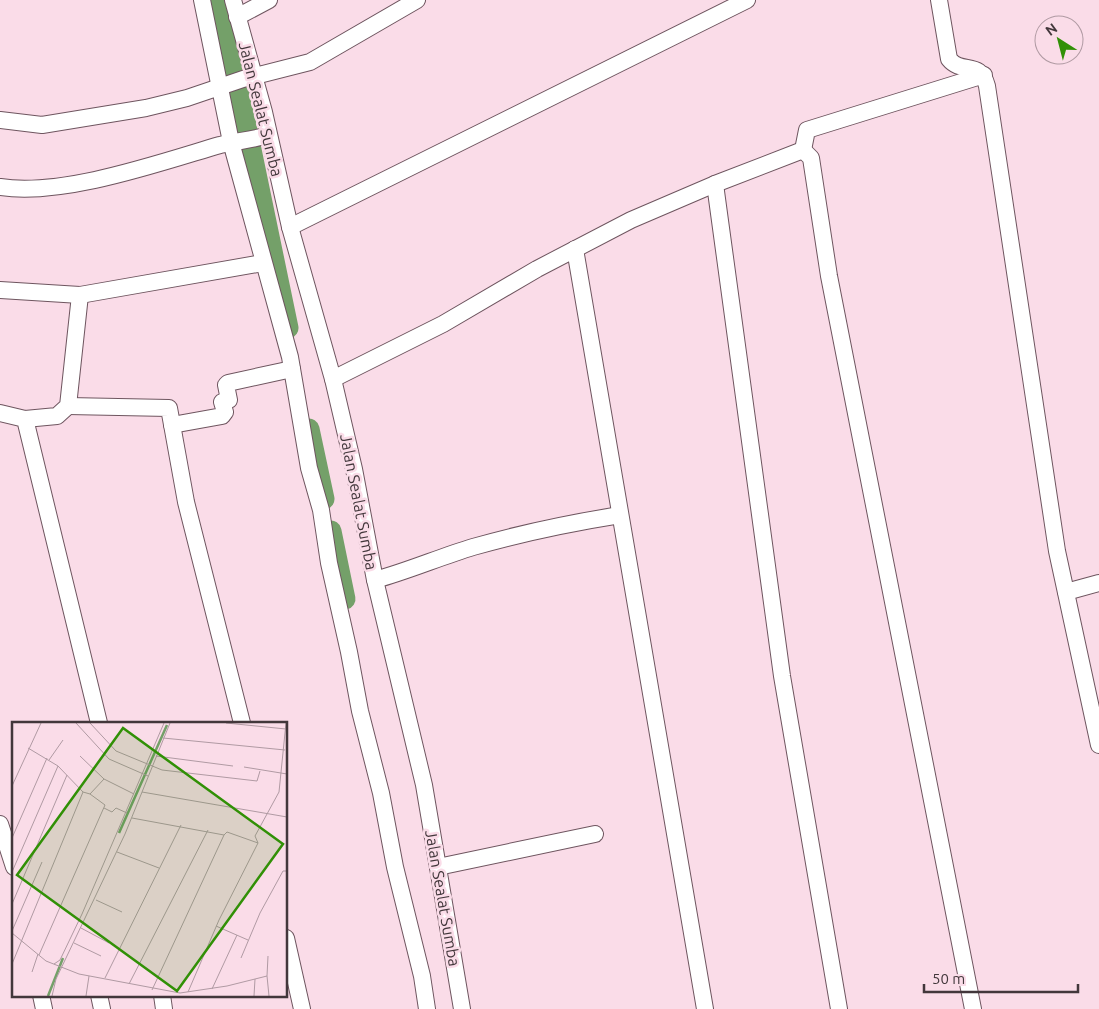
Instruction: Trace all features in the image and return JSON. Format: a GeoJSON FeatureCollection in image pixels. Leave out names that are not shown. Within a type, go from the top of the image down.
{"type":"FeatureCollection","features":[{"type":"Feature","properties":{"kind":"street"},"geometry":{"type":"LineString","coordinates":[[202,0],[263,263],[274,292],[292,369],[309,468],[321,510],[329,563],[350,652],[360,710],[381,793],[395,867],[422,976],[427,1009]]}},
{"type":"Feature","properties":{"kind":"street","name":"Jalan Sealat Sumba"},"geometry":{"type":"LineString","coordinates":[[233,0],[248,78],[333,379],[354,469],[375,580],[424,786],[462,1009]]}},
{"type":"Feature","properties":{"kind":"street"},"geometry":{"type":"LineString","coordinates":[[237,17],[269,0]]}},
{"type":"Feature","properties":{"kind":"street"},"geometry":{"type":"LineString","coordinates":[[0,120],[42,125],[154,106],[310,62],[417,0]]}},
{"type":"Feature","properties":{"kind":"street"},"geometry":{"type":"LineString","coordinates":[[290,227],[747,0]]}},
{"type":"Feature","properties":{"kind":"street"},"geometry":{"type":"LineString","coordinates":[[939,0],[949,59],[952,63],[978,70],[984,75],[1057,551],[1099,745]]}},
{"type":"Feature","properties":{"kind":"street"},"geometry":{"type":"LineString","coordinates":[[803,150],[807,130],[984,75]]}},
{"type":"Feature","properties":{"kind":"street"},"geometry":{"type":"LineString","coordinates":[[0,187],[34,188],[78,182],[124,173],[235,141],[265,136]]}},
{"type":"Feature","properties":{"kind":"street"},"geometry":{"type":"LineString","coordinates":[[333,379],[443,324],[576,248],[631,220],[715,184],[803,150]]}},
{"type":"Feature","properties":{"kind":"street"},"geometry":{"type":"LineString","coordinates":[[803,150],[811,158],[829,276],[973,1009]]}},
{"type":"Feature","properties":{"kind":"street"},"geometry":{"type":"LineString","coordinates":[[715,184],[782,676],[839,1009]]}},
{"type":"Feature","properties":{"kind":"street"},"geometry":{"type":"LineString","coordinates":[[576,248],[704,1009]]}},
{"type":"Feature","properties":{"kind":"street"},"geometry":{"type":"LineString","coordinates":[[0,290],[80,295],[263,263]]}},
{"type":"Feature","properties":{"kind":"street"},"geometry":{"type":"LineString","coordinates":[[0,413],[25,419],[57,416],[68,406],[80,295]]}},
{"type":"Feature","properties":{"kind":"street"},"geometry":{"type":"LineString","coordinates":[[172,424],[222,416],[225,412],[222,402],[229,400],[226,385],[228,383],[292,369]]}},
{"type":"Feature","properties":{"kind":"street"},"geometry":{"type":"LineString","coordinates":[[68,406],[169,408],[186,502],[242,722]]}},
{"type":"Feature","properties":{"kind":"street"},"geometry":{"type":"LineString","coordinates":[[25,419],[99,722]]}},
{"type":"Feature","properties":{"kind":"street"},"geometry":{"type":"LineString","coordinates":[[375,580],[405,572],[472,548],[540,529],[620,515]]}},
{"type":"Feature","properties":{"kind":"street"},"geometry":{"type":"LineString","coordinates":[[1066,592],[1099,583]]}},
{"type":"Feature","properties":{"kind":"street"},"geometry":{"type":"LineString","coordinates":[[0,824],[12,861]]}},
{"type":"Feature","properties":{"kind":"street"},"geometry":{"type":"LineString","coordinates":[[438,867],[595,834]]}},
{"type":"Feature","properties":{"kind":"street"},"geometry":{"type":"LineString","coordinates":[[288,947],[302,1009]]}},
{"type":"Feature","properties":{"kind":"street"},"geometry":{"type":"LineString","coordinates":[[41,996],[44,1009]]}},
{"type":"Feature","properties":{"kind":"street"},"geometry":{"type":"LineString","coordinates":[[99,996],[102,1009]]}},
{"type":"Feature","properties":{"kind":"street"},"geometry":{"type":"LineString","coordinates":[[162,996],[164,1009]]}},
{"type":"Feature","properties":{"kind":"waterway"},"geometry":{"type":"LineString","coordinates":[[220,0],[288,328]]}},
{"type":"Feature","properties":{"kind":"waterway"},"geometry":{"type":"LineString","coordinates":[[309,429],[324,499]]}},
{"type":"Feature","properties":{"kind":"waterway"},"geometry":{"type":"LineString","coordinates":[[331,531],[345,599]]}}]}
